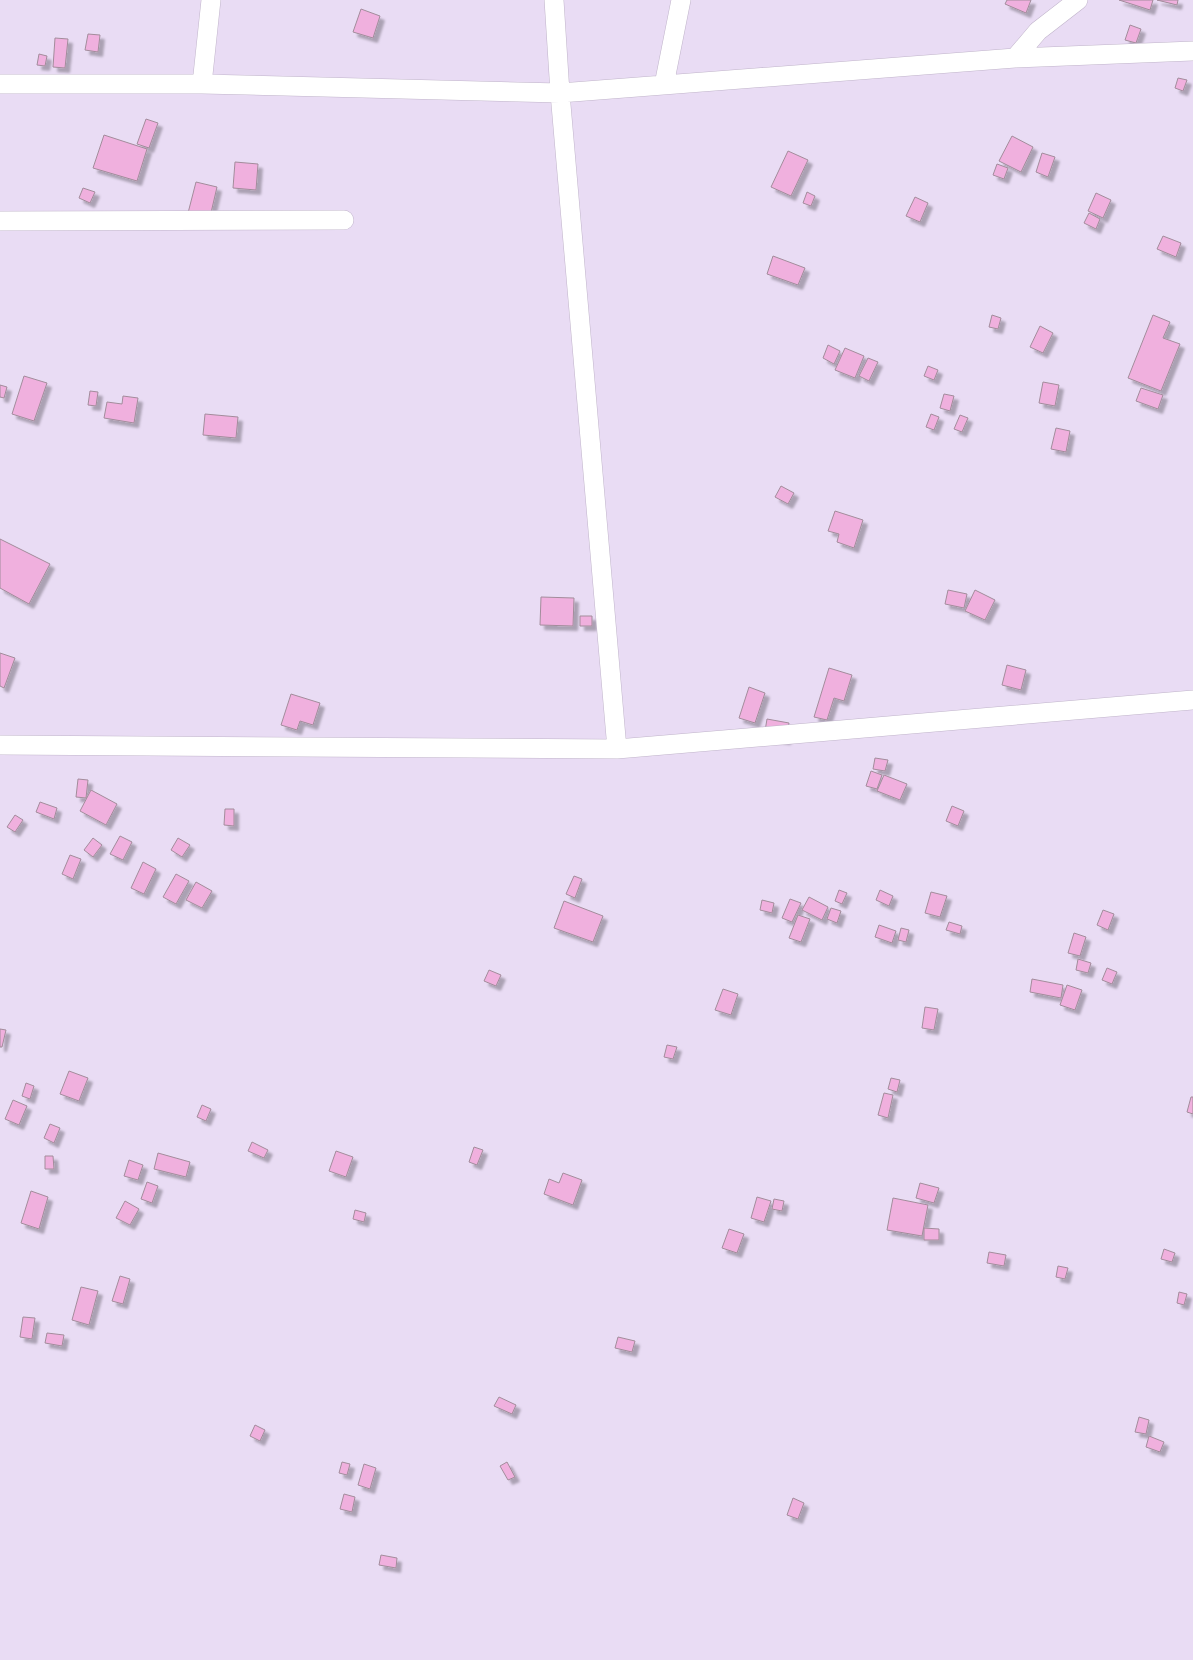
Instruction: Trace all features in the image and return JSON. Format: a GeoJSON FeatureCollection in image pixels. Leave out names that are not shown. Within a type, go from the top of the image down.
{"type":"FeatureCollection","features":[{"type":"Feature","properties":{"kind":"street"},"geometry":{"type":"LineString","coordinates":[[202,84],[211,0]]}},
{"type":"Feature","properties":{"kind":"street"},"geometry":{"type":"LineString","coordinates":[[554,0],[560,93],[617,749]]}},
{"type":"Feature","properties":{"kind":"street"},"geometry":{"type":"LineString","coordinates":[[664,85],[681,0]]}},
{"type":"Feature","properties":{"kind":"street"},"geometry":{"type":"LineString","coordinates":[[1015,58],[1038,31],[1078,0]]}},
{"type":"Feature","properties":{"kind":"street"},"geometry":{"type":"LineString","coordinates":[[0,84],[202,84],[560,93],[1015,58],[1193,51]]}},
{"type":"Feature","properties":{"kind":"street"},"geometry":{"type":"LineString","coordinates":[[0,221],[344,220]]}},
{"type":"Feature","properties":{"kind":"street"},"geometry":{"type":"LineString","coordinates":[[0,746],[617,749],[1193,700]]}},
{"type":"Feature","properties":{"kind":"building"},"geometry":{"type":"Polygon","coordinates":[[[1007,0],[1031,0],[1026,13],[1005,4],[1007,0]]]}},
{"type":"Feature","properties":{"kind":"building"},"geometry":{"type":"Polygon","coordinates":[[[1119,0],[1153,0],[1150,10],[1119,0]]]}},
{"type":"Feature","properties":{"kind":"building"},"geometry":{"type":"Polygon","coordinates":[[[1157,0],[1178,0],[1177,5],[1157,0]]]}},
{"type":"Feature","properties":{"kind":"building"},"geometry":{"type":"Polygon","coordinates":[[[361,9],[380,16],[373,38],[353,32],[361,9]]]}},
{"type":"Feature","properties":{"kind":"building"},"geometry":{"type":"Polygon","coordinates":[[[1130,25],[1141,29],[1136,43],[1125,40],[1130,25]]]}},
{"type":"Feature","properties":{"kind":"building"},"geometry":{"type":"Polygon","coordinates":[[[88,34],[100,35],[98,52],[85,50],[88,34]]]}},
{"type":"Feature","properties":{"kind":"building"},"geometry":{"type":"Polygon","coordinates":[[[55,38],[68,39],[65,68],[53,67],[55,38]]]}},
{"type":"Feature","properties":{"kind":"building"},"geometry":{"type":"Polygon","coordinates":[[[39,54],[47,56],[45,66],[37,65],[39,54]]]}},
{"type":"Feature","properties":{"kind":"building"},"geometry":{"type":"Polygon","coordinates":[[[1178,78],[1187,80],[1183,91],[1175,88],[1178,78]]]}},
{"type":"Feature","properties":{"kind":"building"},"geometry":{"type":"Polygon","coordinates":[[[146,119],[158,123],[149,148],[137,144],[146,119]]]}},
{"type":"Feature","properties":{"kind":"building"},"geometry":{"type":"Polygon","coordinates":[[[104,135],[147,149],[137,181],[93,168],[104,135]]]}},
{"type":"Feature","properties":{"kind":"building"},"geometry":{"type":"Polygon","coordinates":[[[1012,136],[1033,147],[1021,172],[999,161],[1012,136]]]}},
{"type":"Feature","properties":{"kind":"building"},"geometry":{"type":"Polygon","coordinates":[[[788,151],[808,160],[791,196],[771,187],[788,151]]]}},
{"type":"Feature","properties":{"kind":"building"},"geometry":{"type":"Polygon","coordinates":[[[1042,153],[1055,157],[1048,177],[1036,172],[1042,153]]]}},
{"type":"Feature","properties":{"kind":"building"},"geometry":{"type":"Polygon","coordinates":[[[235,162],[258,164],[256,190],[233,188],[235,162]]]}},
{"type":"Feature","properties":{"kind":"building"},"geometry":{"type":"Polygon","coordinates":[[[997,164],[1008,168],[1004,179],[993,175],[997,164]]]}},
{"type":"Feature","properties":{"kind":"building"},"geometry":{"type":"Polygon","coordinates":[[[196,182],[217,187],[210,217],[188,213],[196,182]]]}},
{"type":"Feature","properties":{"kind":"building"},"geometry":{"type":"Polygon","coordinates":[[[83,188],[95,192],[90,203],[79,198],[83,188]]]}},
{"type":"Feature","properties":{"kind":"building"},"geometry":{"type":"Polygon","coordinates":[[[807,192],[815,196],[811,206],[803,203],[807,192]]]}},
{"type":"Feature","properties":{"kind":"building"},"geometry":{"type":"Polygon","coordinates":[[[1096,193],[1111,200],[1103,218],[1088,211],[1096,193]]]}},
{"type":"Feature","properties":{"kind":"building"},"geometry":{"type":"Polygon","coordinates":[[[915,197],[928,203],[920,222],[906,216],[915,197]]]}},
{"type":"Feature","properties":{"kind":"building"},"geometry":{"type":"Polygon","coordinates":[[[1089,213],[1100,219],[1096,229],[1084,223],[1089,213]]]}},
{"type":"Feature","properties":{"kind":"building"},"geometry":{"type":"Polygon","coordinates":[[[1163,236],[1181,243],[1176,257],[1157,249],[1163,236]]]}},
{"type":"Feature","properties":{"kind":"building"},"geometry":{"type":"Polygon","coordinates":[[[773,256],[805,268],[798,285],[767,274],[773,256]]]}},
{"type":"Feature","properties":{"kind":"building"},"geometry":{"type":"Polygon","coordinates":[[[992,315],[1001,318],[998,329],[989,327],[992,315]]]}},
{"type":"Feature","properties":{"kind":"building"},"geometry":{"type":"Polygon","coordinates":[[[1153,315],[1170,322],[1163,338],[1180,344],[1161,391],[1128,378],[1153,315]]]}},
{"type":"Feature","properties":{"kind":"building"},"geometry":{"type":"Polygon","coordinates":[[[1040,326],[1053,333],[1043,353],[1030,347],[1040,326]]]}},
{"type":"Feature","properties":{"kind":"building"},"geometry":{"type":"Polygon","coordinates":[[[828,345],[840,351],[834,364],[823,358],[828,345]]]}},
{"type":"Feature","properties":{"kind":"building"},"geometry":{"type":"Polygon","coordinates":[[[845,348],[864,356],[855,378],[835,370],[845,348]]]}},
{"type":"Feature","properties":{"kind":"building"},"geometry":{"type":"Polygon","coordinates":[[[868,358],[878,362],[869,381],[859,376],[868,358]]]}},
{"type":"Feature","properties":{"kind":"building"},"geometry":{"type":"Polygon","coordinates":[[[928,366],[938,370],[934,380],[924,376],[928,366]]]}},
{"type":"Feature","properties":{"kind":"building"},"geometry":{"type":"Polygon","coordinates":[[[24,376],[47,383],[34,421],[12,414],[24,376]]]}},
{"type":"Feature","properties":{"kind":"building"},"geometry":{"type":"Polygon","coordinates":[[[1043,382],[1059,385],[1055,406],[1039,403],[1043,382]]]}},
{"type":"Feature","properties":{"kind":"building"},"geometry":{"type":"Polygon","coordinates":[[[0,385],[7,387],[4,398],[0,397],[0,385]]]}},
{"type":"Feature","properties":{"kind":"building"},"geometry":{"type":"Polygon","coordinates":[[[1141,388],[1163,395],[1158,409],[1136,401],[1141,388]]]}},
{"type":"Feature","properties":{"kind":"building"},"geometry":{"type":"Polygon","coordinates":[[[90,391],[98,392],[96,406],[88,405],[90,391]]]}},
{"type":"Feature","properties":{"kind":"building"},"geometry":{"type":"Polygon","coordinates":[[[944,394],[954,396],[950,411],[940,408],[944,394]]]}},
{"type":"Feature","properties":{"kind":"building"},"geometry":{"type":"Polygon","coordinates":[[[123,396],[138,398],[134,423],[104,418],[107,402],[122,404],[123,396]]]}},
{"type":"Feature","properties":{"kind":"building"},"geometry":{"type":"Polygon","coordinates":[[[205,414],[238,417],[236,438],[203,435],[205,414]]]}},
{"type":"Feature","properties":{"kind":"building"},"geometry":{"type":"Polygon","coordinates":[[[931,414],[939,417],[934,430],[926,427],[931,414]]]}},
{"type":"Feature","properties":{"kind":"building"},"geometry":{"type":"Polygon","coordinates":[[[960,415],[968,418],[962,432],[954,429],[960,415]]]}},
{"type":"Feature","properties":{"kind":"building"},"geometry":{"type":"Polygon","coordinates":[[[1056,428],[1070,431],[1066,452],[1051,449],[1056,428]]]}},
{"type":"Feature","properties":{"kind":"building"},"geometry":{"type":"Polygon","coordinates":[[[781,486],[794,493],[788,504],[775,497],[781,486]]]}},
{"type":"Feature","properties":{"kind":"building"},"geometry":{"type":"Polygon","coordinates":[[[835,511],[863,520],[854,548],[837,542],[839,534],[828,531],[835,511]]]}},
{"type":"Feature","properties":{"kind":"building"},"geometry":{"type":"Polygon","coordinates":[[[0,539],[50,564],[29,604],[0,588],[0,539]]]}},
{"type":"Feature","properties":{"kind":"building"},"geometry":{"type":"Polygon","coordinates":[[[948,590],[967,594],[964,608],[945,604],[948,590]]]}},
{"type":"Feature","properties":{"kind":"building"},"geometry":{"type":"Polygon","coordinates":[[[975,590],[995,600],[985,620],[965,611],[975,590]]]}},
{"type":"Feature","properties":{"kind":"building"},"geometry":{"type":"Polygon","coordinates":[[[541,597],[574,598],[573,626],[540,625],[541,597]]]}},
{"type":"Feature","properties":{"kind":"building"},"geometry":{"type":"Polygon","coordinates":[[[580,616],[592,616],[592,626],[580,626],[580,616]]]}},
{"type":"Feature","properties":{"kind":"building"},"geometry":{"type":"Polygon","coordinates":[[[0,653],[15,658],[4,688],[0,686],[0,653]]]}},
{"type":"Feature","properties":{"kind":"building"},"geometry":{"type":"Polygon","coordinates":[[[1007,665],[1026,670],[1021,690],[1002,685],[1007,665]]]}},
{"type":"Feature","properties":{"kind":"building"},"geometry":{"type":"Polygon","coordinates":[[[829,668],[852,675],[844,701],[834,698],[827,720],[814,717],[829,668]]]}},
{"type":"Feature","properties":{"kind":"building"},"geometry":{"type":"Polygon","coordinates":[[[749,687],[765,693],[755,723],[739,718],[749,687]]]}},
{"type":"Feature","properties":{"kind":"building"},"geometry":{"type":"Polygon","coordinates":[[[291,694],[320,703],[313,725],[300,721],[297,730],[281,725],[291,694]]]}},
{"type":"Feature","properties":{"kind":"building"},"geometry":{"type":"Polygon","coordinates":[[[767,719],[789,723],[786,740],[764,737],[767,719]]]}},
{"type":"Feature","properties":{"kind":"building"},"geometry":{"type":"Polygon","coordinates":[[[875,758],[888,760],[885,771],[873,769],[875,758]]]}},
{"type":"Feature","properties":{"kind":"building"},"geometry":{"type":"Polygon","coordinates":[[[871,771],[882,775],[877,789],[866,786],[871,771]]]}},
{"type":"Feature","properties":{"kind":"building"},"geometry":{"type":"Polygon","coordinates":[[[884,775],[907,784],[900,800],[877,791],[884,775]]]}},
{"type":"Feature","properties":{"kind":"building"},"geometry":{"type":"Polygon","coordinates":[[[78,779],[88,780],[86,798],[76,797],[78,779]]]}},
{"type":"Feature","properties":{"kind":"building"},"geometry":{"type":"Polygon","coordinates":[[[91,790],[117,804],[106,825],[80,811],[91,790]]]}},
{"type":"Feature","properties":{"kind":"building"},"geometry":{"type":"Polygon","coordinates":[[[40,802],[57,808],[54,819],[36,812],[40,802]]]}},
{"type":"Feature","properties":{"kind":"building"},"geometry":{"type":"Polygon","coordinates":[[[952,806],[964,811],[958,826],[946,821],[952,806]]]}},
{"type":"Feature","properties":{"kind":"building"},"geometry":{"type":"Polygon","coordinates":[[[225,809],[234,809],[234,826],[224,825],[225,809]]]}},
{"type":"Feature","properties":{"kind":"building"},"geometry":{"type":"Polygon","coordinates":[[[15,815],[23,820],[15,832],[7,827],[15,815]]]}},
{"type":"Feature","properties":{"kind":"building"},"geometry":{"type":"Polygon","coordinates":[[[120,836],[132,842],[123,860],[110,854],[120,836]]]}},
{"type":"Feature","properties":{"kind":"building"},"geometry":{"type":"Polygon","coordinates":[[[93,838],[102,845],[93,857],[84,850],[93,838]]]}},
{"type":"Feature","properties":{"kind":"building"},"geometry":{"type":"Polygon","coordinates":[[[178,838],[190,845],[182,857],[171,850],[178,838]]]}},
{"type":"Feature","properties":{"kind":"building"},"geometry":{"type":"Polygon","coordinates":[[[70,855],[81,859],[73,879],[62,874],[70,855]]]}},
{"type":"Feature","properties":{"kind":"building"},"geometry":{"type":"Polygon","coordinates":[[[143,862],[156,869],[144,894],[131,888],[143,862]]]}},
{"type":"Feature","properties":{"kind":"building"},"geometry":{"type":"Polygon","coordinates":[[[176,874],[189,881],[176,904],[163,897],[176,874]]]}},
{"type":"Feature","properties":{"kind":"building"},"geometry":{"type":"Polygon","coordinates":[[[574,876],[582,879],[575,898],[566,894],[574,876]]]}},
{"type":"Feature","properties":{"kind":"building"},"geometry":{"type":"Polygon","coordinates":[[[196,882],[212,891],[202,908],[186,900],[196,882]]]}},
{"type":"Feature","properties":{"kind":"building"},"geometry":{"type":"Polygon","coordinates":[[[839,890],[847,893],[842,904],[835,901],[839,890]]]}},
{"type":"Feature","properties":{"kind":"building"},"geometry":{"type":"Polygon","coordinates":[[[880,890],[893,896],[889,906],[876,900],[880,890]]]}},
{"type":"Feature","properties":{"kind":"building"},"geometry":{"type":"Polygon","coordinates":[[[931,892],[947,896],[940,917],[925,913],[931,892]]]}},
{"type":"Feature","properties":{"kind":"building"},"geometry":{"type":"Polygon","coordinates":[[[809,897],[828,907],[822,920],[802,910],[809,897]]]}},
{"type":"Feature","properties":{"kind":"building"},"geometry":{"type":"Polygon","coordinates":[[[790,899],[801,903],[792,922],[782,918],[790,899]]]}},
{"type":"Feature","properties":{"kind":"building"},"geometry":{"type":"Polygon","coordinates":[[[762,900],[774,903],[772,913],[760,910],[762,900]]]}},
{"type":"Feature","properties":{"kind":"building"},"geometry":{"type":"Polygon","coordinates":[[[564,901],[603,916],[593,942],[554,928],[564,901]]]}},
{"type":"Feature","properties":{"kind":"building"},"geometry":{"type":"Polygon","coordinates":[[[831,908],[841,911],[837,923],[827,919],[831,908]]]}},
{"type":"Feature","properties":{"kind":"building"},"geometry":{"type":"Polygon","coordinates":[[[1103,910],[1114,914],[1108,930],[1097,925],[1103,910]]]}},
{"type":"Feature","properties":{"kind":"building"},"geometry":{"type":"Polygon","coordinates":[[[798,915],[810,919],[801,942],[789,938],[798,915]]]}},
{"type":"Feature","properties":{"kind":"building"},"geometry":{"type":"Polygon","coordinates":[[[949,922],[962,926],[960,934],[946,930],[949,922]]]}},
{"type":"Feature","properties":{"kind":"building"},"geometry":{"type":"Polygon","coordinates":[[[879,925],[896,931],[892,943],[875,937],[879,925]]]}},
{"type":"Feature","properties":{"kind":"building"},"geometry":{"type":"Polygon","coordinates":[[[901,928],[909,930],[906,942],[898,940],[901,928]]]}},
{"type":"Feature","properties":{"kind":"building"},"geometry":{"type":"Polygon","coordinates":[[[1074,933],[1086,937],[1080,956],[1068,953],[1074,933]]]}},
{"type":"Feature","properties":{"kind":"building"},"geometry":{"type":"Polygon","coordinates":[[[1078,959],[1091,963],[1088,973],[1076,970],[1078,959]]]}},
{"type":"Feature","properties":{"kind":"building"},"geometry":{"type":"Polygon","coordinates":[[[1107,968],[1117,972],[1112,984],[1102,980],[1107,968]]]}},
{"type":"Feature","properties":{"kind":"building"},"geometry":{"type":"Polygon","coordinates":[[[489,970],[501,975],[496,986],[484,981],[489,970]]]}},
{"type":"Feature","properties":{"kind":"building"},"geometry":{"type":"Polygon","coordinates":[[[1032,979],[1063,985],[1061,998],[1030,992],[1032,979]]]}},
{"type":"Feature","properties":{"kind":"building"},"geometry":{"type":"Polygon","coordinates":[[[1067,985],[1082,990],[1075,1010],[1060,1005],[1067,985]]]}},
{"type":"Feature","properties":{"kind":"building"},"geometry":{"type":"Polygon","coordinates":[[[723,989],[738,994],[731,1015],[715,1010],[723,989]]]}},
{"type":"Feature","properties":{"kind":"building"},"geometry":{"type":"Polygon","coordinates":[[[925,1007],[938,1009],[934,1030],[922,1028],[925,1007]]]}},
{"type":"Feature","properties":{"kind":"building"},"geometry":{"type":"Polygon","coordinates":[[[0,1029],[6,1030],[2,1047],[0,1047],[0,1029]]]}},
{"type":"Feature","properties":{"kind":"building"},"geometry":{"type":"Polygon","coordinates":[[[667,1045],[677,1047],[673,1059],[664,1057],[667,1045]]]}},
{"type":"Feature","properties":{"kind":"building"},"geometry":{"type":"Polygon","coordinates":[[[69,1071],[88,1078],[79,1101],[60,1094],[69,1071]]]}},
{"type":"Feature","properties":{"kind":"building"},"geometry":{"type":"Polygon","coordinates":[[[891,1078],[900,1080],[897,1092],[888,1089],[891,1078]]]}},
{"type":"Feature","properties":{"kind":"building"},"geometry":{"type":"Polygon","coordinates":[[[26,1083],[34,1086],[30,1099],[22,1096],[26,1083]]]}},
{"type":"Feature","properties":{"kind":"building"},"geometry":{"type":"Polygon","coordinates":[[[884,1093],[893,1095],[888,1118],[878,1115],[884,1093]]]}},
{"type":"Feature","properties":{"kind":"building"},"geometry":{"type":"Polygon","coordinates":[[[1191,1097],[1193,1097],[1193,1114],[1187,1112],[1191,1097]]]}},
{"type":"Feature","properties":{"kind":"building"},"geometry":{"type":"Polygon","coordinates":[[[13,1100],[27,1106],[19,1125],[5,1119],[13,1100]]]}},
{"type":"Feature","properties":{"kind":"building"},"geometry":{"type":"Polygon","coordinates":[[[202,1105],[211,1109],[206,1121],[197,1117],[202,1105]]]}},
{"type":"Feature","properties":{"kind":"building"},"geometry":{"type":"Polygon","coordinates":[[[50,1124],[60,1128],[54,1143],[44,1138],[50,1124]]]}},
{"type":"Feature","properties":{"kind":"building"},"geometry":{"type":"Polygon","coordinates":[[[252,1142],[268,1150],[264,1158],[248,1151],[252,1142]]]}},
{"type":"Feature","properties":{"kind":"building"},"geometry":{"type":"Polygon","coordinates":[[[474,1147],[483,1150],[477,1165],[469,1162],[474,1147]]]}},
{"type":"Feature","properties":{"kind":"building"},"geometry":{"type":"Polygon","coordinates":[[[336,1151],[353,1157],[346,1177],[329,1171],[336,1151]]]}},
{"type":"Feature","properties":{"kind":"building"},"geometry":{"type":"Polygon","coordinates":[[[158,1153],[190,1162],[186,1177],[154,1169],[158,1153]]]}},
{"type":"Feature","properties":{"kind":"building"},"geometry":{"type":"Polygon","coordinates":[[[45,1156],[53,1156],[54,1169],[45,1169],[45,1156]]]}},
{"type":"Feature","properties":{"kind":"building"},"geometry":{"type":"Polygon","coordinates":[[[129,1160],[143,1165],[138,1180],[124,1176],[129,1160]]]}},
{"type":"Feature","properties":{"kind":"building"},"geometry":{"type":"Polygon","coordinates":[[[563,1173],[582,1180],[573,1205],[544,1194],[549,1179],[559,1183],[563,1173]]]}},
{"type":"Feature","properties":{"kind":"building"},"geometry":{"type":"Polygon","coordinates":[[[147,1182],[158,1186],[152,1203],[141,1199],[147,1182]]]}},
{"type":"Feature","properties":{"kind":"building"},"geometry":{"type":"Polygon","coordinates":[[[920,1183],[939,1188],[934,1203],[916,1198],[920,1183]]]}},
{"type":"Feature","properties":{"kind":"building"},"geometry":{"type":"Polygon","coordinates":[[[31,1191],[48,1197],[39,1229],[21,1223],[31,1191]]]}},
{"type":"Feature","properties":{"kind":"building"},"geometry":{"type":"Polygon","coordinates":[[[757,1197],[771,1201],[764,1222],[751,1218],[757,1197]]]}},
{"type":"Feature","properties":{"kind":"building"},"geometry":{"type":"Polygon","coordinates":[[[893,1198],[928,1205],[922,1236],[887,1230],[893,1198]]]}},
{"type":"Feature","properties":{"kind":"building"},"geometry":{"type":"Polygon","coordinates":[[[774,1199],[784,1201],[782,1211],[772,1209],[774,1199]]]}},
{"type":"Feature","properties":{"kind":"building"},"geometry":{"type":"Polygon","coordinates":[[[125,1201],[139,1209],[130,1225],[116,1218],[125,1201]]]}},
{"type":"Feature","properties":{"kind":"building"},"geometry":{"type":"Polygon","coordinates":[[[355,1210],[366,1213],[364,1222],[353,1219],[355,1210]]]}},
{"type":"Feature","properties":{"kind":"building"},"geometry":{"type":"Polygon","coordinates":[[[924,1228],[939,1229],[939,1240],[924,1240],[924,1228]]]}},
{"type":"Feature","properties":{"kind":"building"},"geometry":{"type":"Polygon","coordinates":[[[729,1229],[744,1234],[737,1253],[722,1248],[729,1229]]]}},
{"type":"Feature","properties":{"kind":"building"},"geometry":{"type":"Polygon","coordinates":[[[1164,1249],[1175,1253],[1172,1262],[1161,1259],[1164,1249]]]}},
{"type":"Feature","properties":{"kind":"building"},"geometry":{"type":"Polygon","coordinates":[[[989,1252],[1006,1255],[1004,1266],[987,1263],[989,1252]]]}},
{"type":"Feature","properties":{"kind":"building"},"geometry":{"type":"Polygon","coordinates":[[[1058,1266],[1068,1268],[1065,1279],[1056,1277],[1058,1266]]]}},
{"type":"Feature","properties":{"kind":"building"},"geometry":{"type":"Polygon","coordinates":[[[120,1276],[130,1279],[123,1304],[112,1301],[120,1276]]]}},
{"type":"Feature","properties":{"kind":"building"},"geometry":{"type":"Polygon","coordinates":[[[81,1287],[98,1291],[89,1325],[72,1320],[81,1287]]]}},
{"type":"Feature","properties":{"kind":"building"},"geometry":{"type":"Polygon","coordinates":[[[1179,1292],[1187,1294],[1184,1305],[1177,1303],[1179,1292]]]}},
{"type":"Feature","properties":{"kind":"building"},"geometry":{"type":"Polygon","coordinates":[[[23,1317],[35,1318],[32,1339],[20,1337],[23,1317]]]}},
{"type":"Feature","properties":{"kind":"building"},"geometry":{"type":"Polygon","coordinates":[[[47,1333],[64,1335],[62,1346],[45,1343],[47,1333]]]}},
{"type":"Feature","properties":{"kind":"building"},"geometry":{"type":"Polygon","coordinates":[[[618,1337],[635,1341],[632,1352],[615,1348],[618,1337]]]}},
{"type":"Feature","properties":{"kind":"building"},"geometry":{"type":"Polygon","coordinates":[[[499,1397],[516,1405],[512,1414],[494,1406],[499,1397]]]}},
{"type":"Feature","properties":{"kind":"building"},"geometry":{"type":"Polygon","coordinates":[[[1139,1417],[1149,1420],[1146,1434],[1135,1432],[1139,1417]]]}},
{"type":"Feature","properties":{"kind":"building"},"geometry":{"type":"Polygon","coordinates":[[[255,1425],[265,1430],[260,1441],[250,1436],[255,1425]]]}},
{"type":"Feature","properties":{"kind":"building"},"geometry":{"type":"Polygon","coordinates":[[[1149,1436],[1164,1442],[1160,1452],[1146,1447],[1149,1436]]]}},
{"type":"Feature","properties":{"kind":"building"},"geometry":{"type":"Polygon","coordinates":[[[342,1462],[350,1464],[347,1475],[339,1473],[342,1462]]]}},
{"type":"Feature","properties":{"kind":"building"},"geometry":{"type":"Polygon","coordinates":[[[507,1462],[515,1477],[508,1480],[500,1466],[507,1462]]]}},
{"type":"Feature","properties":{"kind":"building"},"geometry":{"type":"Polygon","coordinates":[[[364,1464],[376,1468],[370,1489],[358,1485],[364,1464]]]}},
{"type":"Feature","properties":{"kind":"building"},"geometry":{"type":"Polygon","coordinates":[[[344,1494],[355,1497],[352,1512],[340,1509],[344,1494]]]}},
{"type":"Feature","properties":{"kind":"building"},"geometry":{"type":"Polygon","coordinates":[[[793,1498],[804,1503],[798,1519],[787,1515],[793,1498]]]}},
{"type":"Feature","properties":{"kind":"building"},"geometry":{"type":"Polygon","coordinates":[[[381,1555],[397,1558],[396,1568],[379,1565],[381,1555]]]}}]}
